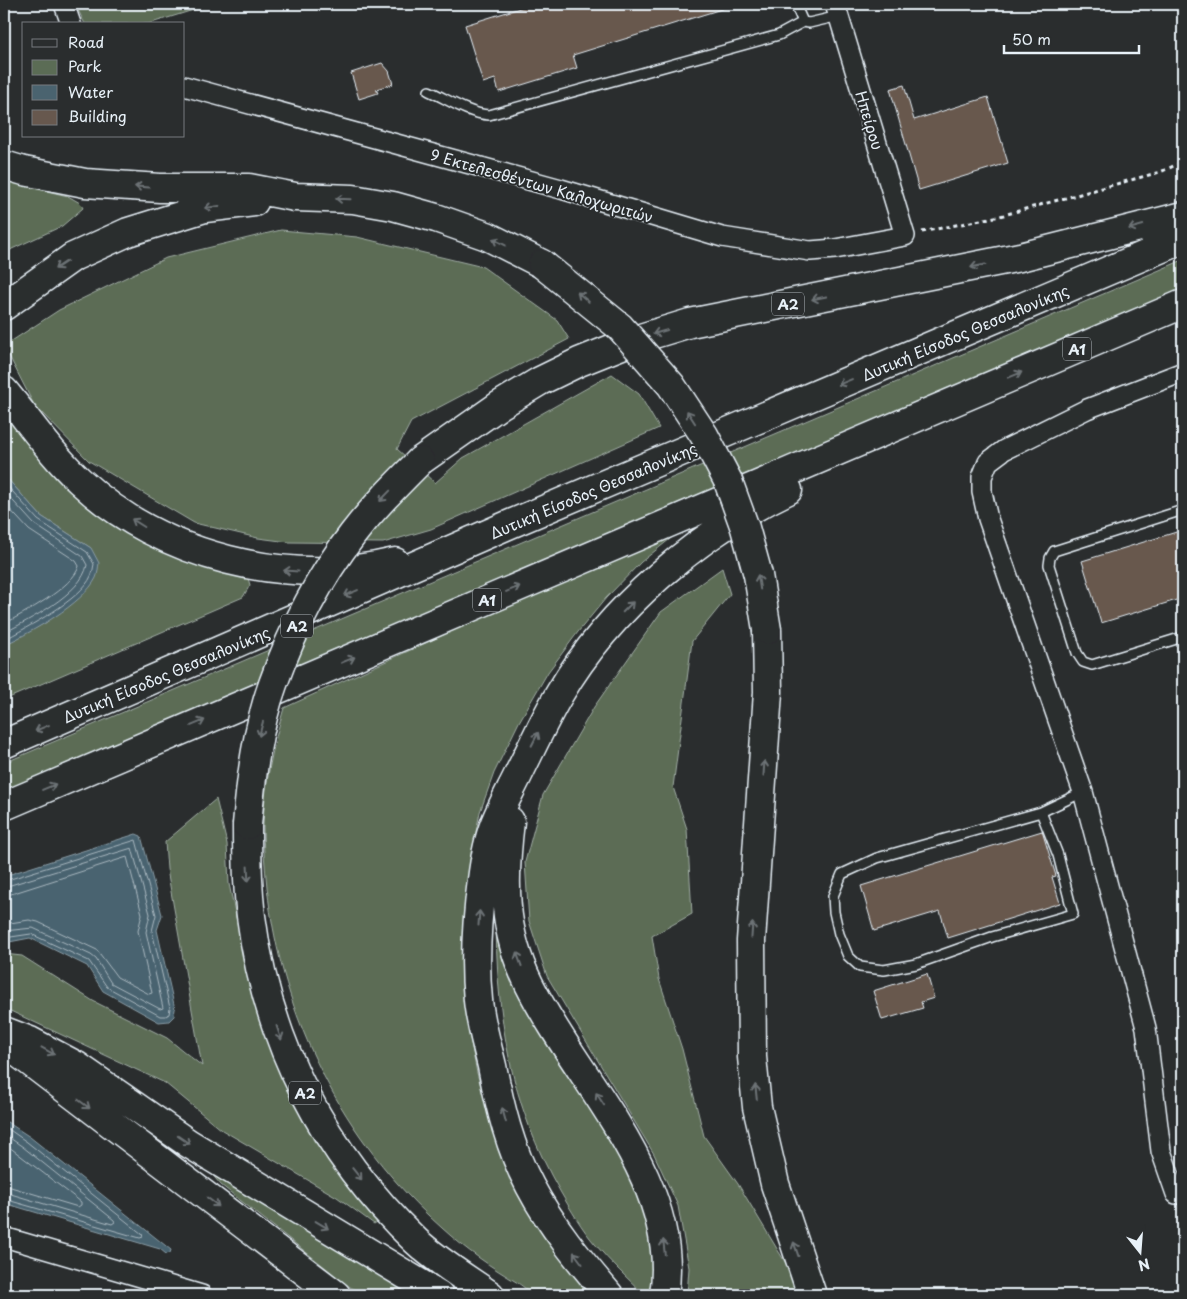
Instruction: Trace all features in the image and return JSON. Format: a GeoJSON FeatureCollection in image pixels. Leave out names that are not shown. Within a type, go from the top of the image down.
{"type":"FeatureCollection","features":[{"type":"Feature","properties":{"kind":"highway"},"geometry":{"type":"LineString","coordinates":[[4,165],[84,183],[160,188],[249,188],[295,197],[353,200],[393,206],[428,216],[487,236],[542,264],[620,327],[671,385],[704,435],[728,481],[745,528],[758,575],[767,630],[768,692],[751,941],[752,1057],[758,1107],[775,1184],[812,1295]]}},
{"type":"Feature","properties":{"kind":"highway"},"geometry":{"type":"LineString","coordinates":[[4,306],[73,257],[128,232],[205,208],[295,197]]}},
{"type":"Feature","properties":{"kind":"highway","name":"Α2"},"geometry":{"type":"LineString","coordinates":[[490,1295],[418,1242],[383,1206],[333,1143],[310,1104],[289,1060],[273,1015],[260,967],[251,916],[247,870],[247,825],[250,786],[258,742],[272,685],[295,630],[325,576],[353,534],[383,498],[420,462],[500,405],[540,381],[579,362],[634,340],[690,323],[1020,257],[1183,216]]}},
{"type":"Feature","properties":{"kind":"highway","name":"Δυτική Είσοδος Θεσσαλονίκης"},"geometry":{"type":"LineString","coordinates":[[4,744],[508,525],[1183,239]]}},
{"type":"Feature","properties":{"kind":"highway","name":"Α1"},"geometry":{"type":"LineString","coordinates":[[4,806],[1183,304]]}},
{"type":"Feature","properties":{"kind":"highway"},"geometry":{"type":"LineString","coordinates":[[4,391],[55,456],[81,482],[113,508],[145,527],[178,543],[213,556],[253,566],[291,571],[370,568],[402,560],[508,525]]}},
{"type":"Feature","properties":{"kind":"highway"},"geometry":{"type":"LineString","coordinates":[[609,1295],[554,1227],[530,1186],[516,1157],[494,1077],[478,1001],[476,954],[482,878],[494,824],[561,692],[595,644],[627,607],[686,554],[759,504],[888,443],[970,394]]}},
{"type":"Feature","properties":{"kind":"highway"},"geometry":{"type":"LineString","coordinates":[[514,783],[505,869],[505,903],[512,938],[529,984],[548,1018],[616,1123],[644,1177],[660,1219],[666,1282],[664,1295]]}},
{"type":"Feature","properties":{"kind":"highway"},"geometry":{"type":"LineString","coordinates":[[4,1031],[30,1041],[77,1066],[188,1143],[439,1295]]}},
{"type":"Feature","properties":{"kind":"highway"},"geometry":{"type":"LineString","coordinates":[[4,1042],[336,1295]]}},
{"type":"Feature","properties":{"kind":"street"},"geometry":{"type":"LineString","coordinates":[[64,4],[70,22]]}},
{"type":"Feature","properties":{"kind":"street","name":"Ηπείρου"},"geometry":{"type":"LineString","coordinates":[[837,10],[905,236]]}},
{"type":"Feature","properties":{"kind":"street","name":"9 Εκτελεσθέντων Καλοχωριτών"},"geometry":{"type":"LineString","coordinates":[[185,86],[561,189],[722,237],[810,251],[905,236]]}},
{"type":"Feature","properties":{"kind":"street"},"geometry":{"type":"LineString","coordinates":[[1176,1194],[1162,1151],[1146,1028],[1083,792],[988,519],[982,492],[982,477],[988,462],[1004,450],[1087,409],[1183,372]]}},
{"type":"Feature","properties":{"kind":"street"},"geometry":{"type":"LineString","coordinates":[[4,1237],[202,1295]]}},
{"type":"Feature","properties":{"kind":"lane"},"geometry":{"type":"LineString","coordinates":[[795,4],[803,22]]}},
{"type":"Feature","properties":{"kind":"lane"},"geometry":{"type":"LineString","coordinates":[[429,90],[473,111],[489,115],[779,35],[803,22],[809,23],[837,10]]}},
{"type":"Feature","properties":{"kind":"lane"},"geometry":{"type":"LineString","coordinates":[[1183,510],[1054,551],[1049,565],[1077,653],[1083,662],[1092,665],[1183,637]]}},
{"type":"Feature","properties":{"kind":"lane"},"geometry":{"type":"LineString","coordinates":[[1041,812],[1058,855],[1073,914],[992,937],[908,966],[884,970],[860,967],[848,956],[839,934],[834,912],[834,896],[842,874],[877,858],[1041,812],[1083,792]]}},
{"type":"Feature","properties":{"kind":"path"},"geometry":{"type":"LineString","coordinates":[[905,236],[1000,216],[1160,172],[1183,162]]}},
{"type":"Feature","properties":{"kind":"green space"},"geometry":{"type":"Polygon","coordinates":[[[75,4],[213,4],[154,22],[84,22],[75,4]]]}},
{"type":"Feature","properties":{"kind":"green space"},"geometry":{"type":"Polygon","coordinates":[[[4,181],[68,196],[80,203],[83,208],[62,226],[12,249],[4,255],[4,181]]]}},
{"type":"Feature","properties":{"kind":"green space"},"geometry":{"type":"Polygon","coordinates":[[[281,230],[357,237],[483,267],[557,320],[569,339],[411,422],[397,449],[435,483],[463,458],[612,374],[639,394],[659,428],[431,529],[383,543],[289,542],[258,538],[194,523],[89,461],[34,405],[4,346],[59,310],[166,258],[281,230]]]}},
{"type":"Feature","properties":{"kind":"green space"},"geometry":{"type":"Polygon","coordinates":[[[1183,260],[1183,290],[4,793],[4,763],[1183,260]]]}},
{"type":"Feature","properties":{"kind":"green space"},"geometry":{"type":"Polygon","coordinates":[[[4,410],[70,487],[247,575],[250,585],[243,597],[4,700],[4,645],[47,622],[91,548],[41,516],[4,475],[4,410]]]}},
{"type":"Feature","properties":{"kind":"green space"},"geometry":{"type":"Polygon","coordinates":[[[694,520],[641,562],[606,598],[548,672],[519,722],[494,773],[480,812],[470,861],[464,916],[466,1018],[477,1073],[491,1122],[598,1295],[538,1295],[530,1292],[469,1251],[406,1193],[375,1156],[347,1116],[323,1074],[303,1029],[287,983],[275,936],[267,887],[263,834],[265,796],[270,766],[284,708],[694,520]]]}},
{"type":"Feature","properties":{"kind":"green space"},"geometry":{"type":"Polygon","coordinates":[[[722,568],[730,594],[692,641],[673,787],[687,829],[692,914],[652,936],[659,979],[682,1049],[704,1136],[738,1184],[788,1267],[800,1295],[687,1295],[689,1268],[678,1206],[654,1154],[547,976],[529,921],[525,862],[543,795],[594,707],[661,612],[722,568]]]}},
{"type":"Feature","properties":{"kind":"green space"},"geometry":{"type":"Polygon","coordinates":[[[216,799],[227,844],[229,884],[249,978],[279,1068],[314,1141],[383,1218],[374,1224],[337,1197],[222,1130],[165,1083],[4,1008],[4,954],[22,956],[93,1001],[167,1038],[202,1066],[167,869],[165,842],[216,799]]]}},
{"type":"Feature","properties":{"kind":"green space"},"geometry":{"type":"Polygon","coordinates":[[[496,913],[624,1148],[654,1243],[652,1295],[645,1295],[607,1257],[586,1232],[561,1193],[543,1159],[529,1126],[509,1058],[503,1023],[499,987],[496,913]]]}},
{"type":"Feature","properties":{"kind":"green space"},"geometry":{"type":"Polygon","coordinates":[[[198,1158],[417,1295],[366,1295],[350,1287],[221,1185],[198,1158]]]}},
{"type":"Feature","properties":{"kind":"water"},"geometry":{"type":"Polygon","coordinates":[[[4,475],[41,516],[91,548],[99,563],[96,578],[80,598],[55,617],[4,645],[4,475]]]}},
{"type":"Feature","properties":{"kind":"water"},"geometry":{"type":"Polygon","coordinates":[[[136,834],[141,836],[162,915],[157,930],[175,1009],[174,1016],[169,1021],[159,1022],[103,991],[87,966],[30,938],[4,943],[4,876],[136,834]]]}},
{"type":"Feature","properties":{"kind":"water"},"geometry":{"type":"Polygon","coordinates":[[[4,1120],[30,1137],[171,1250],[170,1253],[166,1254],[160,1249],[4,1203],[4,1120]]]}},
{"type":"Feature","properties":{"kind":"building"},"geometry":{"type":"Polygon","coordinates":[[[533,4],[727,4],[728,7],[573,55],[577,68],[499,92],[495,79],[483,83],[465,25],[533,4]]]}},
{"type":"Feature","properties":{"kind":"building"},"geometry":{"type":"Polygon","coordinates":[[[382,63],[389,71],[393,84],[376,89],[378,93],[359,99],[351,73],[382,63]]]}},
{"type":"Feature","properties":{"kind":"building"},"geometry":{"type":"Polygon","coordinates":[[[904,85],[914,120],[988,97],[1008,163],[919,190],[890,89],[904,85]]]}},
{"type":"Feature","properties":{"kind":"building"},"geometry":{"type":"Polygon","coordinates":[[[1183,530],[1183,598],[1101,623],[1082,561],[1183,530]]]}},
{"type":"Feature","properties":{"kind":"building"},"geometry":{"type":"Polygon","coordinates":[[[1042,831],[1056,876],[1052,877],[1060,903],[948,938],[940,911],[874,931],[861,886],[1042,831]]]}},
{"type":"Feature","properties":{"kind":"building"},"geometry":{"type":"Polygon","coordinates":[[[927,974],[934,998],[921,1002],[923,1008],[882,1020],[873,991],[927,974]]]}}]}
